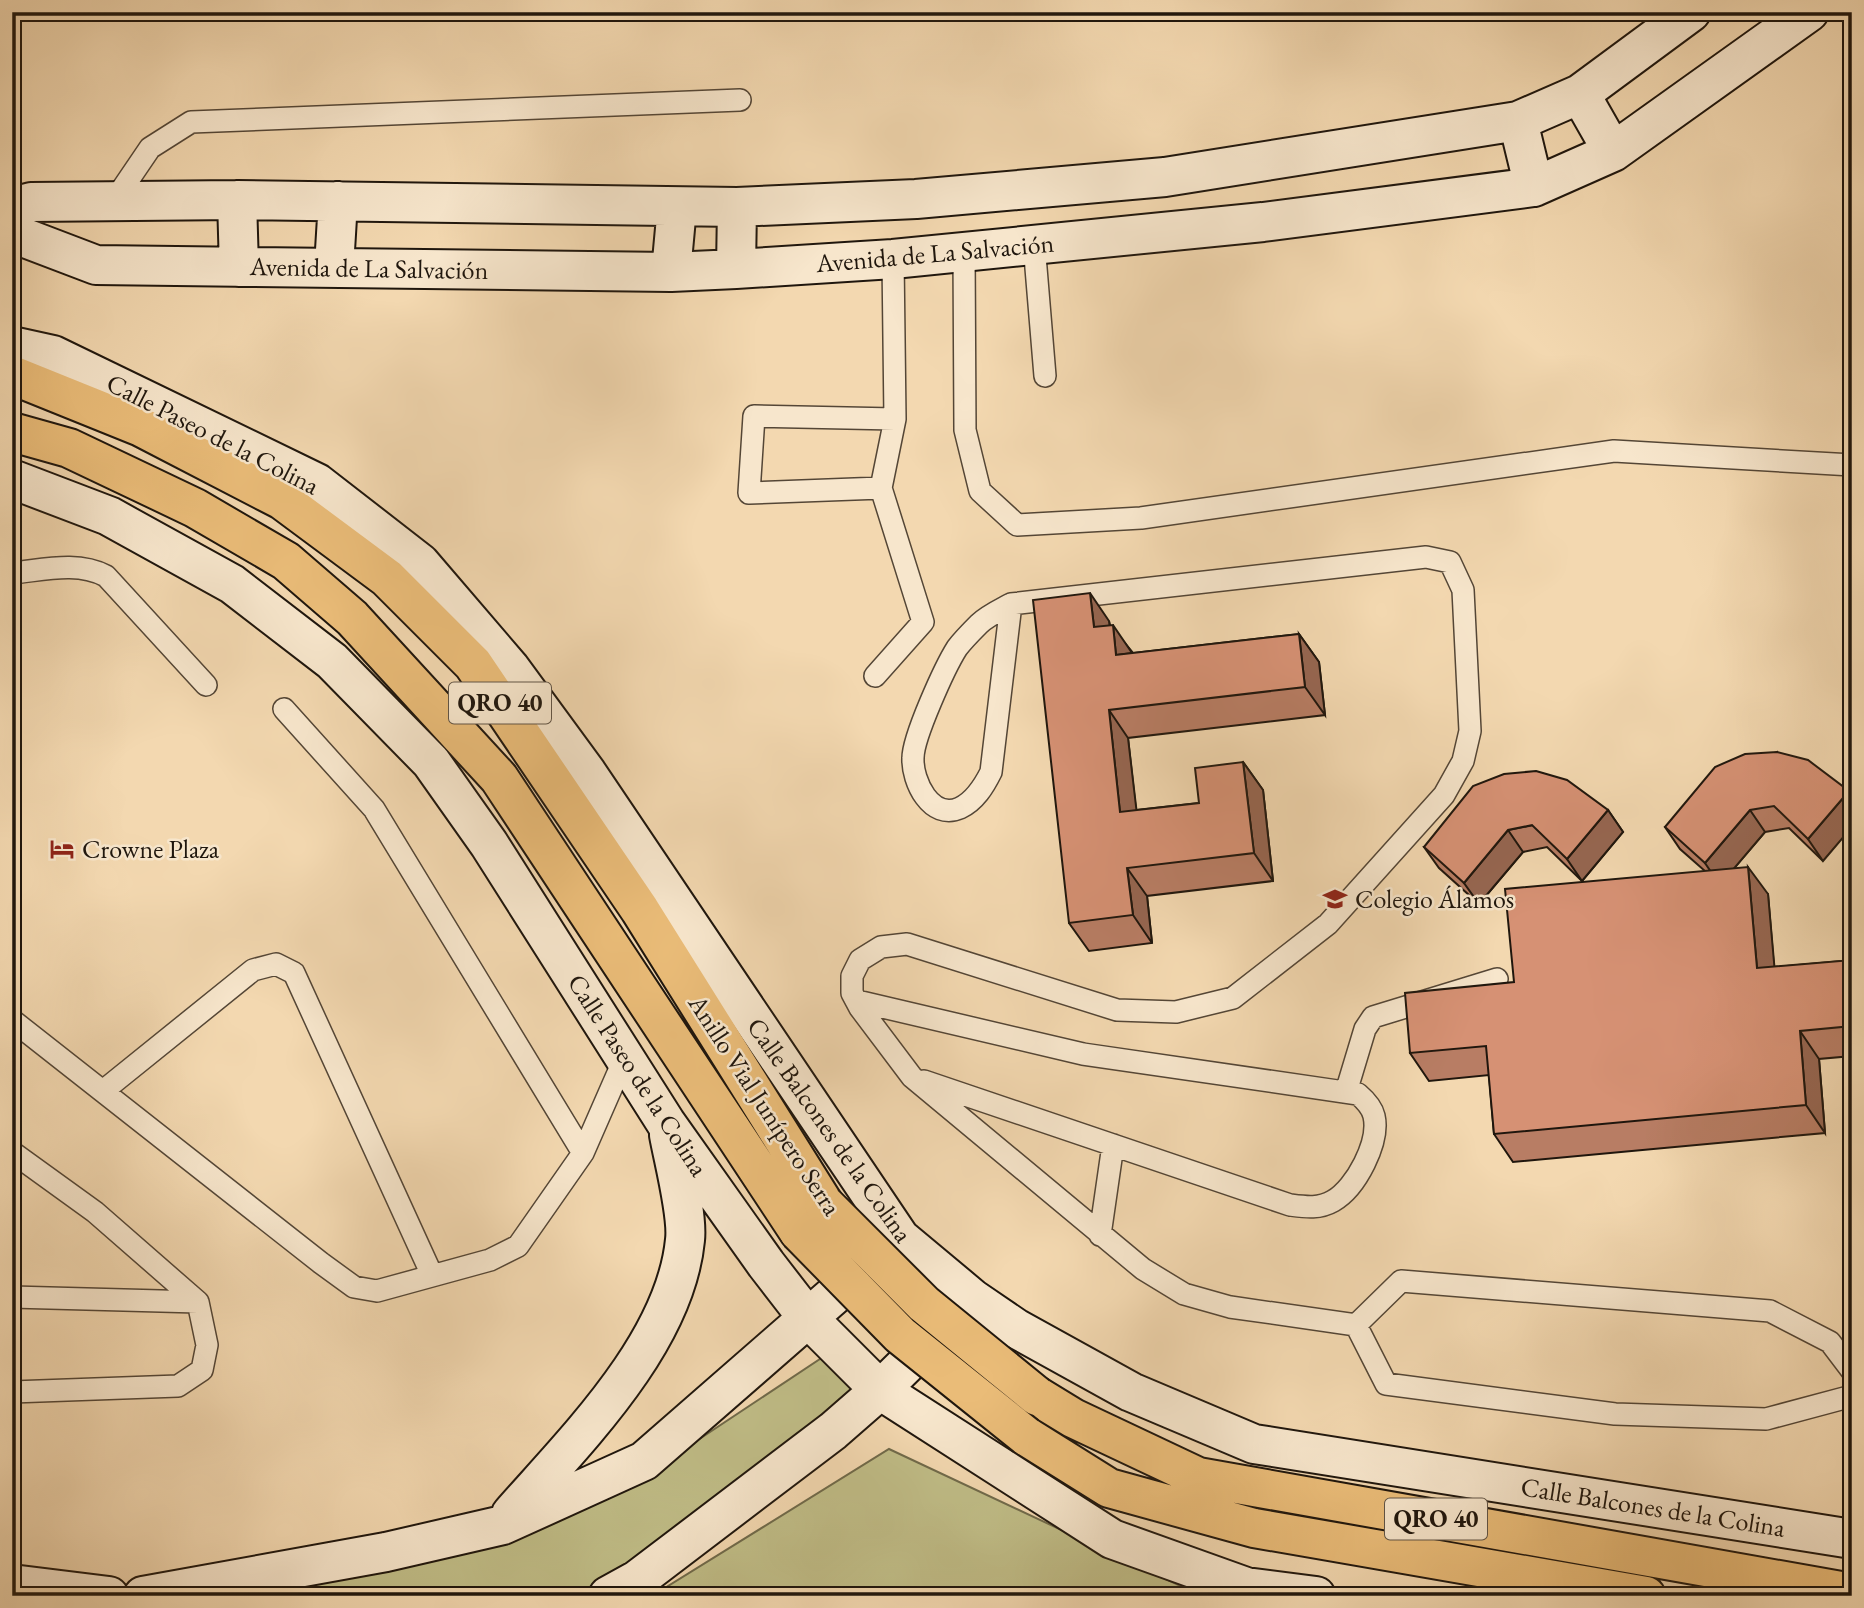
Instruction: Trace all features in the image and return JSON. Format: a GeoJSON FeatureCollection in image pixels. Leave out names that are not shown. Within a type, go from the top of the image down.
{"type":"FeatureCollection","features":[{"type":"Feature","properties":{"kind":"highway","name":"Anillo Vial Junípero Serra"},"geometry":{"type":"LineString","coordinates":[[12,374],[141,428],[282,500],[387,578],[473,664],[640,910],[811,1218],[1037,1396],[1073,1418],[1198,1477],[1852,1593]]}},
{"type":"Feature","properties":{"kind":"highway","name":"Anillo Vial Junípero Serra"},"geometry":{"type":"LineString","coordinates":[[12,432],[69,448],[195,509],[286,561],[352,618],[499,778],[811,1218],[900,1335],[1026,1437],[1109,1488],[1254,1528],[1646,1596]]}},
{"type":"Feature","properties":{"kind":"street"},"geometry":{"type":"LineString","coordinates":[[12,207],[31,202],[237,200],[737,207],[916,199],[1165,177],[1518,121],[1580,94],[1691,12]]}},
{"type":"Feature","properties":{"kind":"street","name":"Avenida de La Salvación"},"geometry":{"type":"LineString","coordinates":[[12,233],[96,265],[671,272],[893,259],[1263,222],[1534,187],[1613,152],[1809,12]]}},
{"type":"Feature","properties":{"kind":"street"},"geometry":{"type":"LineString","coordinates":[[1580,94],[1613,152]]}},
{"type":"Feature","properties":{"kind":"street"},"geometry":{"type":"LineString","coordinates":[[1518,121],[1534,187]]}},
{"type":"Feature","properties":{"kind":"street"},"geometry":{"type":"LineString","coordinates":[[1255,163],[1263,222]]}},
{"type":"Feature","properties":{"kind":"street"},"geometry":{"type":"LineString","coordinates":[[1165,177],[1172,231]]}},
{"type":"Feature","properties":{"kind":"street"},"geometry":{"type":"LineString","coordinates":[[237,200],[239,267]]}},
{"type":"Feature","properties":{"kind":"street"},"geometry":{"type":"LineString","coordinates":[[334,267],[338,201]]}},
{"type":"Feature","properties":{"kind":"street"},"geometry":{"type":"LineString","coordinates":[[671,272],[677,207]]}},
{"type":"Feature","properties":{"kind":"street"},"geometry":{"type":"LineString","coordinates":[[736,269],[737,207]]}},
{"type":"Feature","properties":{"kind":"street","name":"Calle Paseo de la Colina"},"geometry":{"type":"LineString","coordinates":[[12,346],[53,355],[317,483],[420,563],[510,668],[587,773]]}},
{"type":"Feature","properties":{"kind":"street","name":"Calle Paseo de la Colina"},"geometry":{"type":"LineString","coordinates":[[12,479],[109,516],[233,584],[332,661],[431,762],[489,844],[666,1123],[797,1303],[880,1390],[1112,1539],[1246,1587],[1316,1596]]}},
{"type":"Feature","properties":{"kind":"street","name":"Calle Balcones de la Colina"},"geometry":{"type":"LineString","coordinates":[[587,773],[891,1224],[986,1308],[1131,1392],[1254,1444],[1852,1539]]}},
{"type":"Feature","properties":{"kind":"street"},"geometry":{"type":"LineString","coordinates":[[503,1525],[616,1394],[672,1298],[686,1238],[666,1123]]}},
{"type":"Feature","properties":{"kind":"street"},"geometry":{"type":"LineString","coordinates":[[143,1596],[386,1552],[503,1525],[644,1461],[797,1303],[891,1224]]}},
{"type":"Feature","properties":{"kind":"street"},"geometry":{"type":"LineString","coordinates":[[608,1596],[636,1580],[832,1431],[986,1308]]}},
{"type":"Feature","properties":{"kind":"street"},"geometry":{"type":"LineString","coordinates":[[914,1412],[986,1308]]}},
{"type":"Feature","properties":{"kind":"street"},"geometry":{"type":"LineString","coordinates":[[12,1584],[109,1596]]}},
{"type":"Feature","properties":{"kind":"lane"},"geometry":{"type":"LineString","coordinates":[[114,201],[150,148],[191,122],[740,100]]}},
{"type":"Feature","properties":{"kind":"lane"},"geometry":{"type":"LineString","coordinates":[[1034,244],[1045,376]]}},
{"type":"Feature","properties":{"kind":"lane"},"geometry":{"type":"LineString","coordinates":[[964,251],[965,430],[980,491],[1017,525],[1141,518],[1614,451],[1852,465]]}},
{"type":"Feature","properties":{"kind":"lane"},"geometry":{"type":"LineString","coordinates":[[876,676],[923,622],[881,488],[895,419],[893,259]]}},
{"type":"Feature","properties":{"kind":"lane"},"geometry":{"type":"LineString","coordinates":[[881,488],[749,493],[754,416],[895,419]]}},
{"type":"Feature","properties":{"kind":"lane"},"geometry":{"type":"LineString","coordinates":[[1011,604],[991,772],[983,788],[965,805],[958,809],[940,808],[924,796],[915,777],[912,757],[919,733],[957,648],[981,622],[1011,604],[1426,557],[1450,562],[1463,590],[1469,731],[1463,761],[1444,795],[1328,923],[1233,998],[1177,1012],[1117,1010],[907,944],[881,947],[860,960],[852,976],[852,993],[912,1077],[1143,1269],[1184,1294],[1230,1307],[1356,1325]]}},
{"type":"Feature","properties":{"kind":"lane"},"geometry":{"type":"LineString","coordinates":[[12,573],[73,567],[90,568],[106,576],[206,685]]}},
{"type":"Feature","properties":{"kind":"lane"},"geometry":{"type":"LineString","coordinates":[[284,709],[374,809],[583,1153]]}},
{"type":"Feature","properties":{"kind":"lane"},"geometry":{"type":"LineString","coordinates":[[103,1091],[253,970],[276,964],[293,973],[432,1275]]}},
{"type":"Feature","properties":{"kind":"lane"},"geometry":{"type":"LineString","coordinates":[[1346,1092],[1365,1029],[1373,1017],[1497,979]]}},
{"type":"Feature","properties":{"kind":"lane"},"geometry":{"type":"LineString","coordinates":[[857,1001],[1083,1054],[1359,1094],[1374,1115],[1376,1130],[1359,1177],[1331,1202],[1313,1208],[1290,1205],[912,1077]]}},
{"type":"Feature","properties":{"kind":"lane"},"geometry":{"type":"LineString","coordinates":[[12,1020],[354,1287],[377,1291],[490,1260],[518,1246],[583,1153],[625,1057]]}},
{"type":"Feature","properties":{"kind":"lane"},"geometry":{"type":"LineString","coordinates":[[1100,1235],[1113,1145]]}},
{"type":"Feature","properties":{"kind":"lane"},"geometry":{"type":"LineString","coordinates":[[12,1152],[95,1212],[198,1302],[207,1345],[202,1370],[178,1386],[12,1392]]}},
{"type":"Feature","properties":{"kind":"lane"},"geometry":{"type":"LineString","coordinates":[[1356,1325],[1401,1281],[1770,1311],[1830,1342],[1852,1371]]}},
{"type":"Feature","properties":{"kind":"lane"},"geometry":{"type":"LineString","coordinates":[[12,1297],[198,1302]]}},
{"type":"Feature","properties":{"kind":"lane"},"geometry":{"type":"LineString","coordinates":[[1356,1325],[1386,1384],[1615,1414],[1752,1419],[1766,1419],[1852,1396]]}},
{"type":"Feature","properties":{"kind":"shaded area"},"geometry":{"type":"Polygon","coordinates":[[[829,1353],[863,1388],[618,1574],[571,1596],[194,1596],[624,1489],[829,1353]]]}},
{"type":"Feature","properties":{"kind":"shaded area"},"geometry":{"type":"Polygon","coordinates":[[[889,1449],[1202,1596],[652,1596],[889,1449]]]}},
{"type":"Feature","properties":{"kind":"building"},"geometry":{"type":"Polygon","coordinates":[[[1090,593],[1094,627],[1113,625],[1116,655],[1299,634],[1305,687],[1109,710],[1120,812],[1199,803],[1195,768],[1243,762],[1254,853],[1127,868],[1133,915],[1069,923],[1033,600],[1090,593]]]}},
{"type":"Feature","properties":{"kind":"building"},"geometry":{"type":"Polygon","coordinates":[[[1777,752],[1808,760],[1849,791],[1808,839],[1774,806],[1750,810],[1705,863],[1665,827],[1715,767],[1745,754],[1777,752]]]}},
{"type":"Feature","properties":{"kind":"building"},"geometry":{"type":"Polygon","coordinates":[[[1536,771],[1567,780],[1608,810],[1567,859],[1532,825],[1508,830],[1464,883],[1424,847],[1473,786],[1504,774],[1536,771]]]}},
{"type":"Feature","properties":{"kind":"building"},"geometry":{"type":"Polygon","coordinates":[[[1748,867],[1757,968],[1852,960],[1852,1026],[1800,1031],[1806,1105],[1494,1134],[1486,1046],[1410,1053],[1405,993],[1514,982],[1505,889],[1748,867]]]}},
{"type":"Feature","properties":{"kind":"place","name":"Crowne Plaza"},"geometry":{"type":"Point","coordinates":[62,849]}},
{"type":"Feature","properties":{"kind":"place","name":"Colegio Álamos"},"geometry":{"type":"Point","coordinates":[1335,899]}}]}
